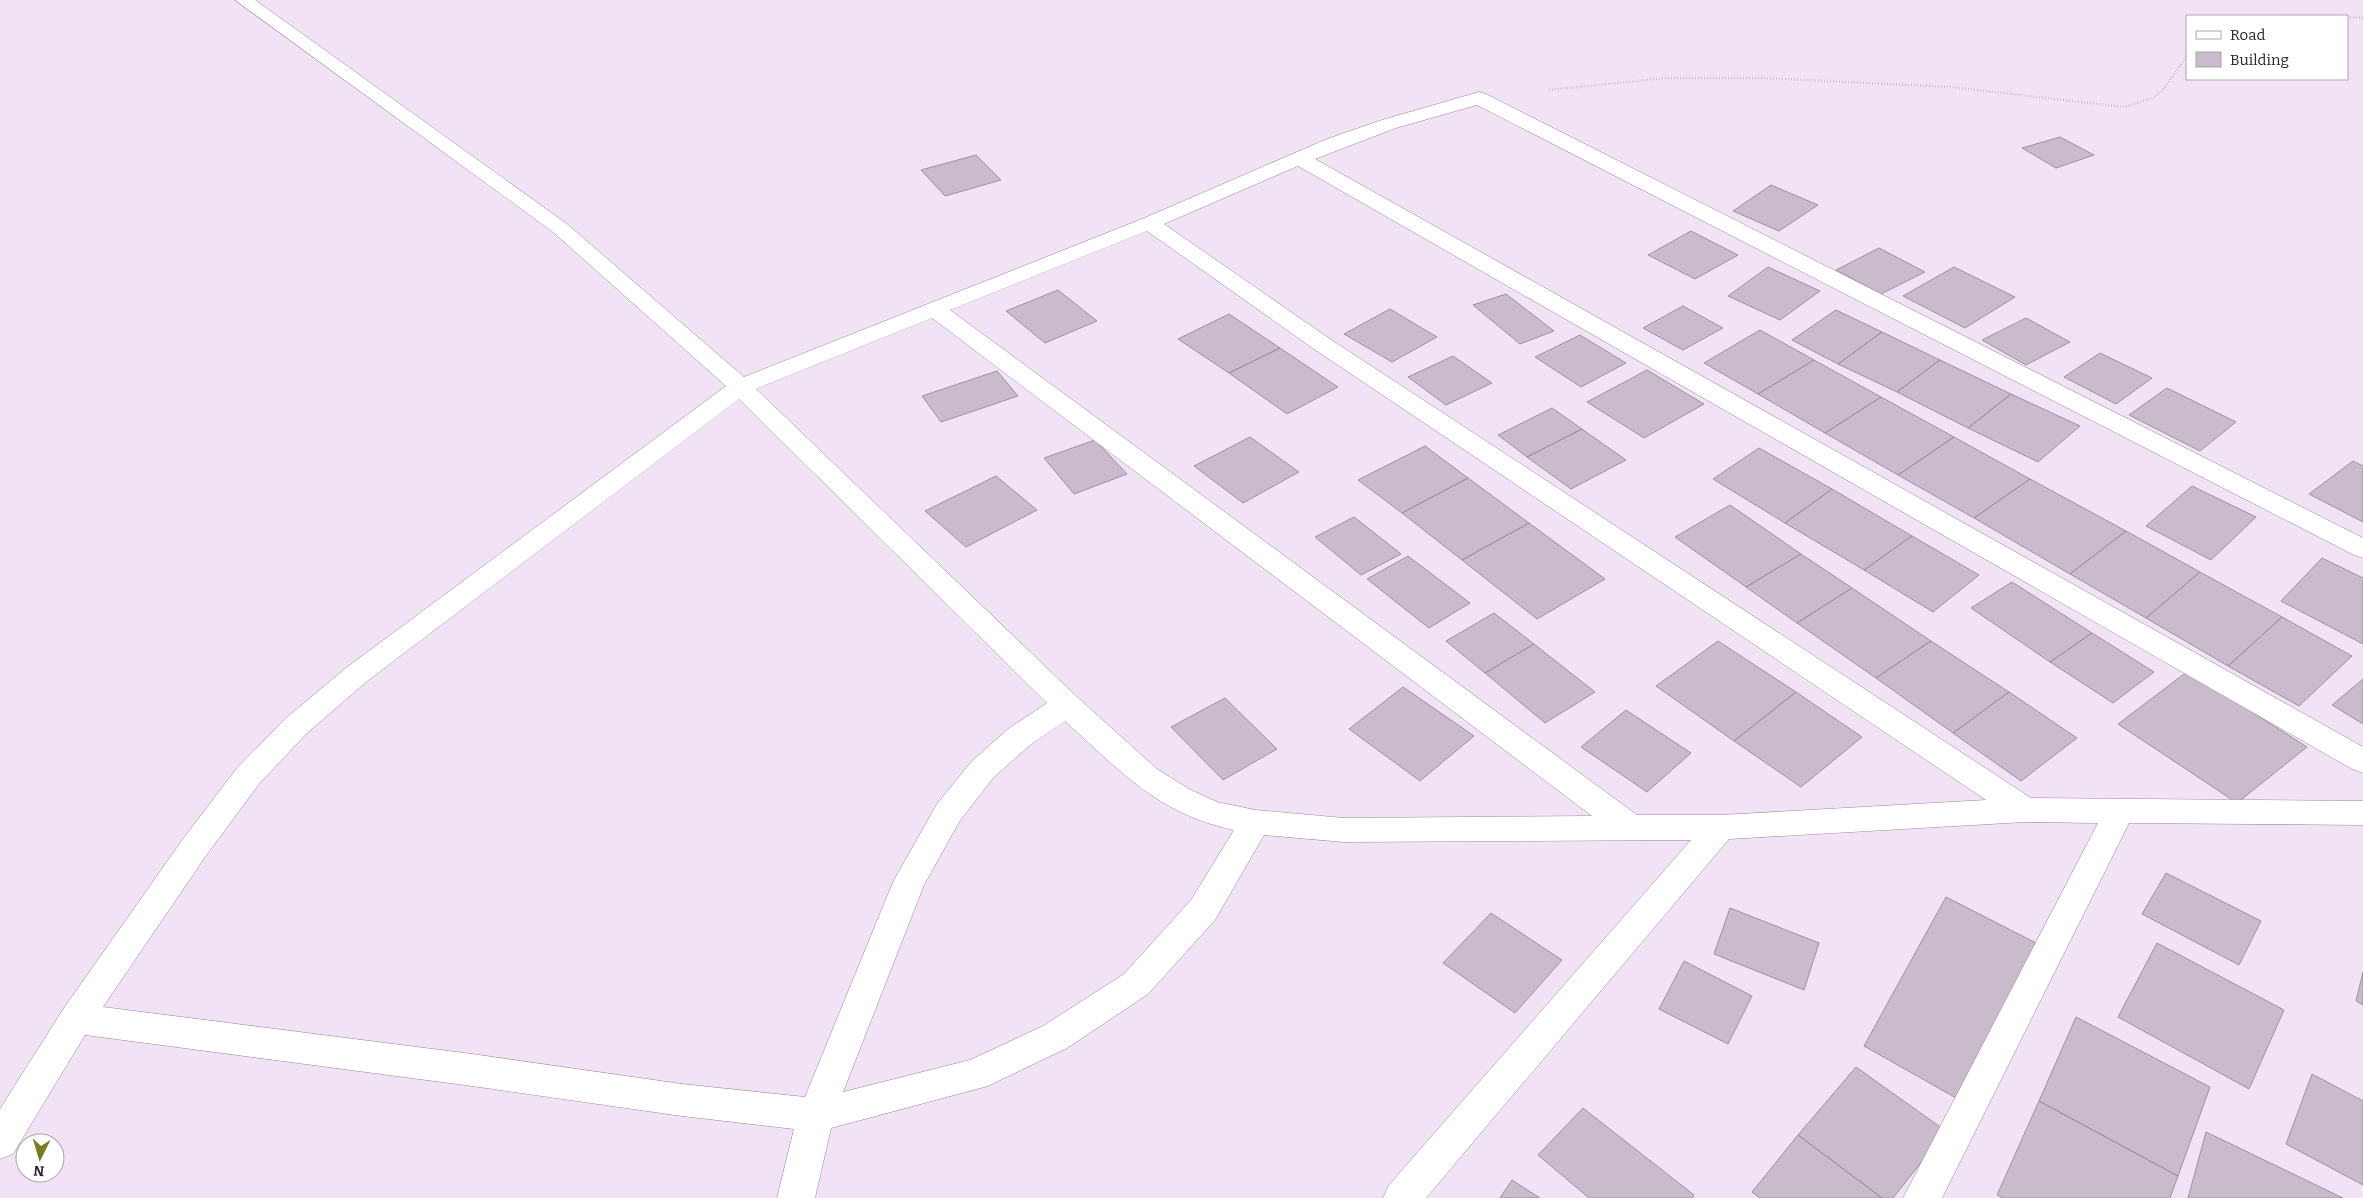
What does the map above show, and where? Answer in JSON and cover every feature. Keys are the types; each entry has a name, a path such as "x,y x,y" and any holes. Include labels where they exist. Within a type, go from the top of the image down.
{"street":[{"path":"244,0 560,228 713,360 1067,705 1146,777 1178,798 1212,813 1256,822 1344,830 1721,827 2025,810 2363,813"},
{"path":"0,1142 76,1019 194,848 248,776 296,726 356,676 739,387 1149,223 1334,143 1389,124 1479,98 2363,549"},
{"path":"1299,158 2363,761"},
{"path":"1149,223 1322,344 2025,810"},
{"path":"934,309 1631,828"},
{"path":"796,1198 816,1115 910,882 948,813 982,770 1019,737 1067,705"},
{"path":"1922,1198 2120,811"},
{"path":"76,1019 472,1070 682,1100 816,1115 975,1075 1055,1037 1136,984 1203,910 1256,822"},
{"path":"1402,1198 1721,827"}],"path":[{"path":"2348,17 2363,18"},
{"path":"1479,98 1624,81 1709,77 1942,87 2124,106 2153,98 2162,91 2186,57"}],"building":[{"path":"2060,137 2094,155 2056,168 2022,148"},
{"path":"976,155 1001,180 945,196 921,170"},
{"path":"1771,185 1818,205 1779,231 1733,211"},
{"path":"1691,231 1738,255 1695,279 1648,255"},
{"path":"1879,248 1925,272 1881,294 1836,270"},
{"path":"1768,267 1820,291 1780,320 1728,296"},
{"path":"1954,267 2015,297 1965,328 1903,296"},
{"path":"1058,290 1097,321 1045,343 1006,311"},
{"path":"1506,294 1554,331 1520,344 1473,305"},
{"path":"1683,306 1723,328 1683,350 1643,328"},
{"path":"1390,309 1437,337 1392,362 1344,334"},
{"path":"1836,310 1882,332 1838,364 1792,340"},
{"path":"1229,314 1280,348 1229,373 1178,339"},
{"path":"2026,318 2070,342 2026,365 1982,340"},
{"path":"1760,330 1814,360 1758,394 1704,363"},
{"path":"1882,332 1940,360 1897,392 1838,364"},
{"path":"1580,335 1626,363 1581,387 1535,357"},
{"path":"1280,348 1338,387 1287,414 1229,373"},
{"path":"2100,353 2152,378 2116,404 2064,377"},
{"path":"1453,356 1492,383 1446,405 1408,377"},
{"path":"1814,360 1881,397 1825,433 1758,394"},
{"path":"1940,360 2011,394 1968,428 1897,392"},
{"path":"1647,370 1704,404 1644,438 1587,402"},
{"path":"997,371 1018,396 941,422 922,396"},
{"path":"2167,388 2236,422 2200,451 2129,415"},
{"path":"2011,394 2080,426 2038,462 1968,428"},
{"path":"1881,397 1954,437 1898,475 1825,433"},
{"path":"1552,408 1582,429 1527,457 1498,435"},
{"path":"1582,429 1626,460 1571,489 1527,457"},
{"path":"1250,437 1299,472 1243,503 1194,466"},
{"path":"1954,437 2030,479 1974,518 1898,475"},
{"path":"1095,440 1127,474 1074,494 1044,458"},
{"path":"1425,446 1468,478 1402,513 1358,480"},
{"path":"1759,448 1832,489 1785,523 1713,479"},
{"path":"2353,461 2363,466 2363,522 2309,494"},
{"path":"996,476 1037,510 966,547 925,511"},
{"path":"1468,478 1529,523 1462,560 1402,513"},
{"path":"2030,479 2126,531 2070,574 1974,518"},
{"path":"2192,486 2256,517 2211,560 2146,526"},
{"path":"1832,489 1912,536 1864,570 1785,523"},
{"path":"1730,505 1801,554 1746,587 1675,537"},
{"path":"1354,517 1401,554 1361,575 1315,537"},
{"path":"1529,523 1605,579 1537,619 1462,560"},
{"path":"2126,531 2200,572 2146,618 2070,574"},
{"path":"1912,536 1979,575 1933,612 1864,570"},
{"path":"1801,554 1852,588 1797,623 1746,587"},
{"path":"1408,556 1470,603 1429,628 1367,579"},
{"path":"2322,558 2363,578 2363,644 2281,601"},
{"path":"2200,572 2282,617 2228,666 2146,618"},
{"path":"2012,582 2092,633 2050,662 1971,608"},
{"path":"1852,588 1931,641 1876,678 1797,623"},
{"path":"1494,613 1534,644 1485,673 1446,641"},
{"path":"2282,617 2352,656 2299,706 2228,666"},
{"path":"2092,633 2154,672 2113,703 2050,662"},
{"path":"1718,641 1796,692 1734,741 1656,686"},
{"path":"1931,641 2009,692 1953,733 1876,678"},
{"path":"1534,644 1595,692 1545,723 1485,673"},
{"path":"2188,671 2307,747 2237,803 2118,724"},
{"path":"2363,679 2363,724 2332,705"},
{"path":"1403,687 1474,736 1420,781 1349,729"},
{"path":"1796,692 1862,737 1801,787 1734,741"},
{"path":"2009,692 2077,738 2021,781 1953,733"},
{"path":"1225,698 1277,749 1223,780 1171,727"},
{"path":"1626,710 1691,753 1647,792 1581,747"},
{"path":"2166,873 2261,921 2239,965 2142,914"},
{"path":"1946,897 2042,946 1965,1103 1864,1046"},
{"path":"1730,908 1819,943 1804,990 1714,954"},
{"path":"1491,913 1562,960 1515,1013 1443,963"},
{"path":"2157,943 2284,1010 2249,1089 2118,1017"},
{"path":"1684,961 1752,996 1728,1044 1659,1009"},
{"path":"2363,972 2363,1005 2356,1001"},
{"path":"2076,1017 2210,1087 2178,1176 2039,1101"},
{"path":"1856,1067 1946,1131 1893,1198 1882,1198 1798,1135"},
{"path":"2312,1074 2363,1101 2363,1185 2286,1144"},
{"path":"2039,1101 2178,1176 2170,1198 2003,1198 1997,1195"},
{"path":"1583,1108 1694,1195 1692,1198 1589,1198 1538,1155"},
{"path":"2206,1132 2343,1198 2188,1198"},
{"path":"1798,1135 1882,1198 1760,1198 1752,1192"},
{"path":"1512,1180 1540,1198 1500,1198"}]}
